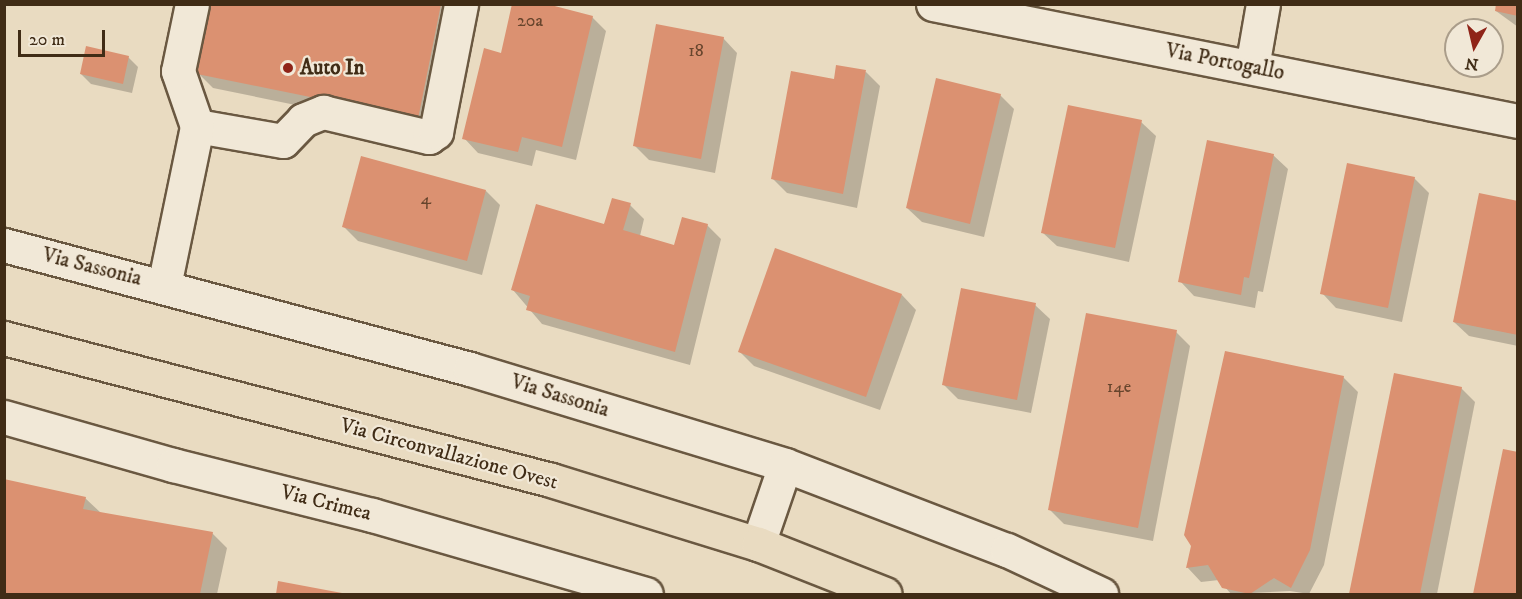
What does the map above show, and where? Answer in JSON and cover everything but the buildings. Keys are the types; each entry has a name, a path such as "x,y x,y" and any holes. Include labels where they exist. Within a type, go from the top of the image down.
{"main road":[{"name":"Via Circonvallazione Ovest","path":"4,338 551,480 758,544 885,594"}],"street":[{"path":"165,286 197,126 178,71 192,4"},
{"path":"197,126 283,141 303,120 323,112 429,137 436,132 461,4"},
{"name":"Via Portogallo","path":"933,4 1518,122"},
{"path":"1252,68 1263,4"},
{"name":"Via Sassonia","path":"4,245 470,369 785,465 1007,550 1101,594"},
{"name":"Via Crimea","path":"4,417 173,465 372,515 646,594"},
{"path":"758,544 785,465"}],"place":[{"name":"Auto In","path":"288,68"}]}
